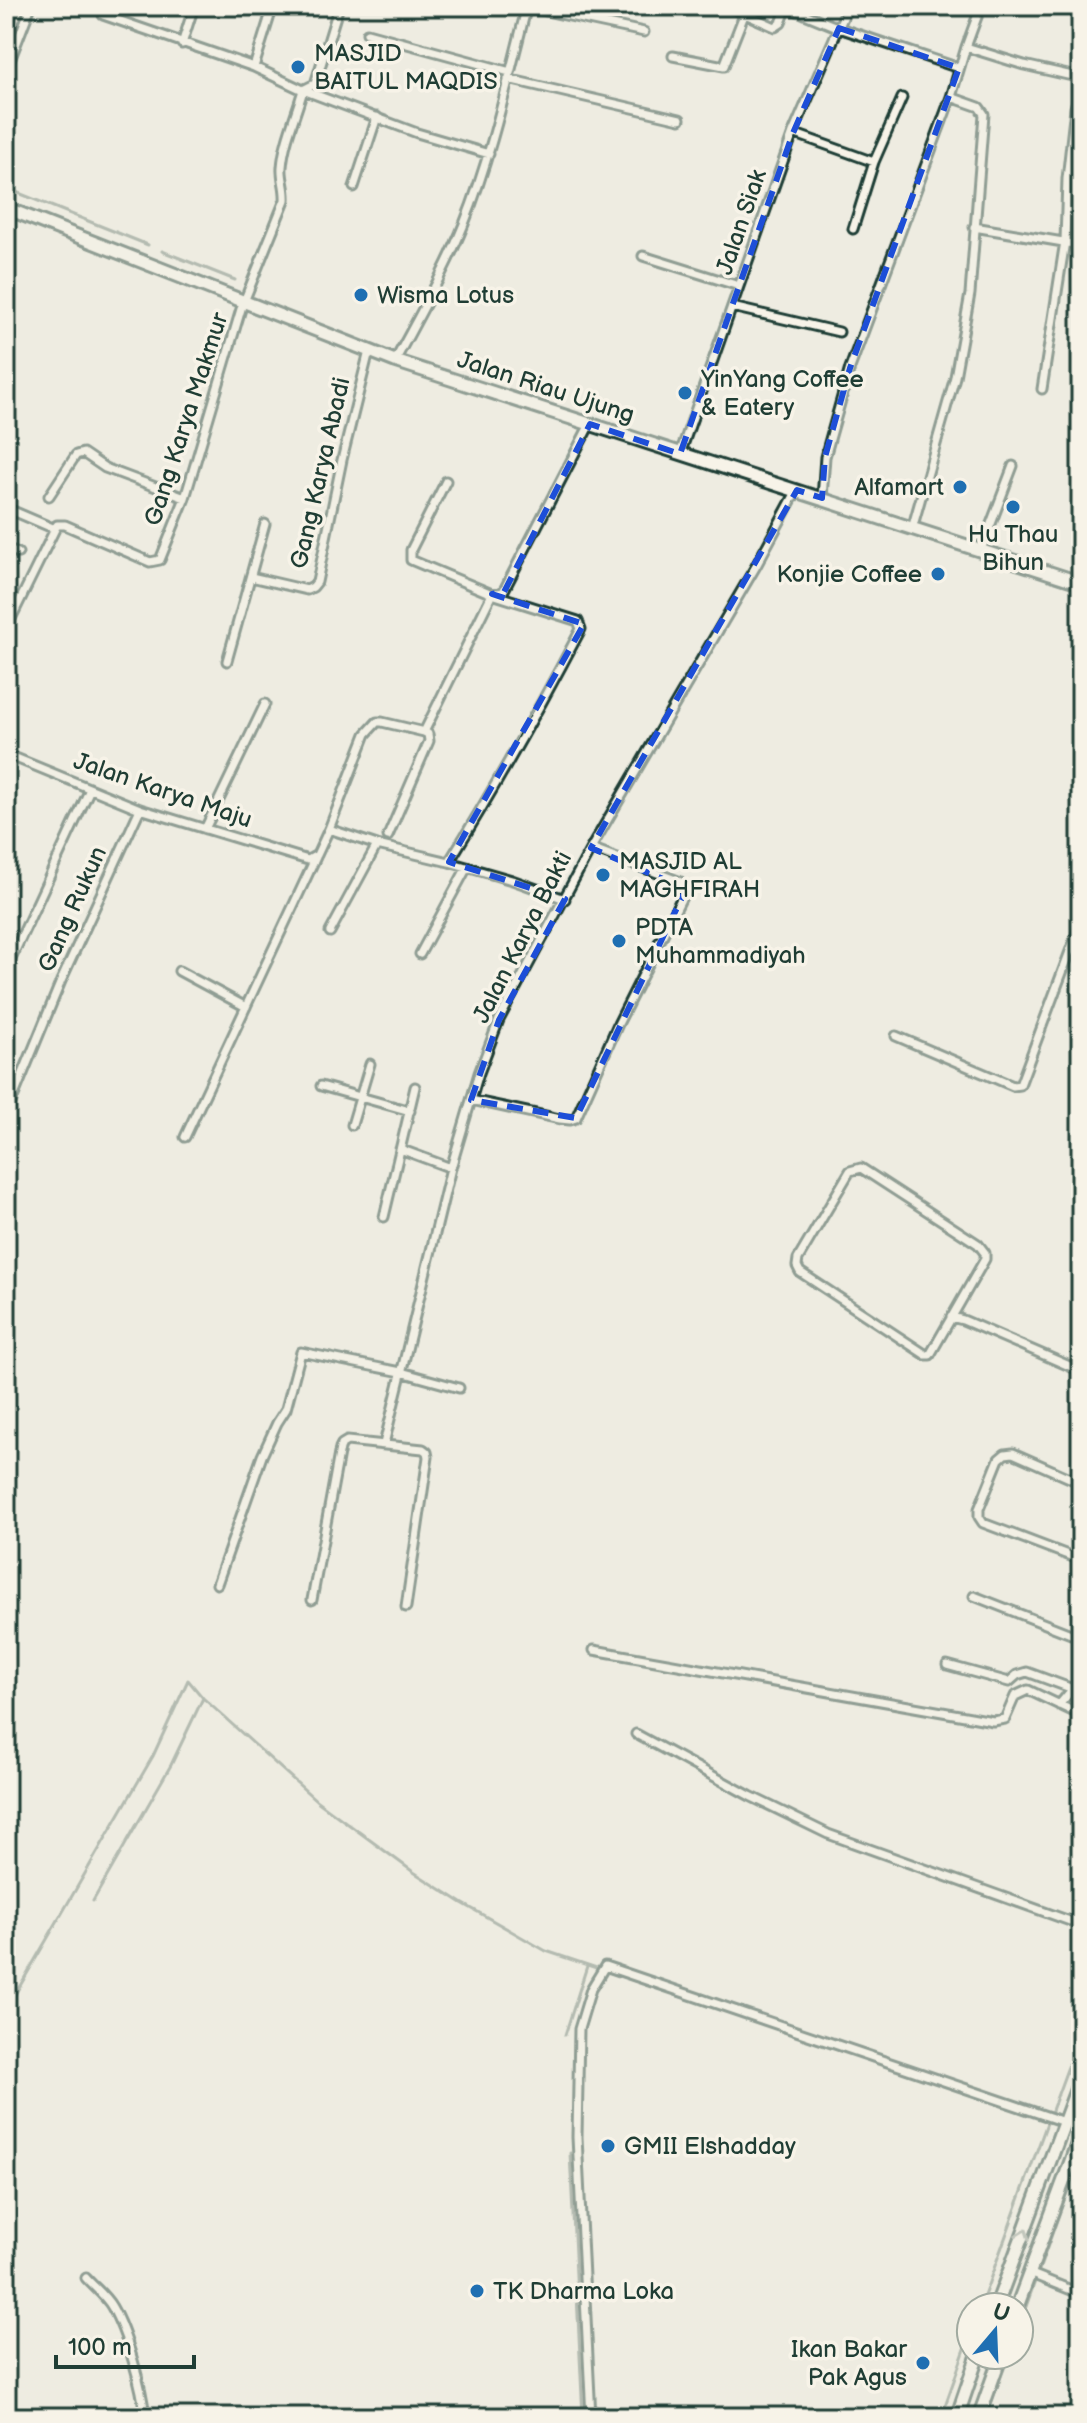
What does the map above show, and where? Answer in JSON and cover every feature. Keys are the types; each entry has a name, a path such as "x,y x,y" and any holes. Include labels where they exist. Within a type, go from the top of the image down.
{"main road":[{"name":"Jalan Riau Ujung","path":"6,208 395,361 1081,583"},
{"path":"1002,2291 1081,2077"},
{"path":"1025,2291 1081,2134"},
{"path":"957,2417 973,2371"},
{"path":"979,2417 995,2371"}],"street":[{"path":"6,71 31,6"},
{"path":"106,6 103,15 254,67 303,90 417,133 489,154"},
{"path":"182,44 194,6"},
{"path":"254,67 273,6"},
{"name":"Gang Karya Makmur","path":"55,529 57,525 65,525 150,562 160,560 185,498 244,302 285,200 282,174 284,155 303,90 315,84 339,6"},
{"path":"727,6 775,27 781,23 786,7 959,68"},
{"name":"Jalan Siak","path":"680,454 793,133 848,6"},
{"path":"822,498 825,457 850,368 951,97 981,6"},
{"path":"395,361 464,225 489,154 527,7 644,32"},
{"path":"673,56 724,66 744,15"},
{"path":"367,33 509,75 680,119"},
{"path":"966,47 1081,78"},
{"path":"1042,389 1065,241 1067,179 1075,108 1081,85"},
{"path":"911,529 955,377 970,294 984,114 979,107 951,97"},
{"path":"853,229 874,162 902,98"},
{"path":"354,187 377,117"},
{"path":"793,133 874,162"},
{"path":"974,227 1081,245"},
{"path":"643,256 739,286"},
{"path":"732,307 839,332"},
{"name":"Gang Karya Abadi","path":"251,577 307,590 317,582 342,460 369,351"},
{"path":"492,594 506,589 590,424"},
{"path":"49,496 76,455 83,453 105,468 185,498"},
{"path":"981,550 1013,466"},
{"path":"446,481 411,550 411,560 492,594 578,621 581,629 502,777 449,862"},
{"name":"Jalan Karya Bakti","path":"384,1444 451,1168 499,1020 591,848 797,490"},
{"path":"6,508 55,529 6,629"},
{"path":"227,661 265,524"},
{"path":"6,548 18,553"},
{"path":"388,836 429,741 426,733 492,594"},
{"path":"205,829 265,704"},
{"path":"185,1137 329,829 370,728 382,722 426,733"},
{"name":"Jalan Karya Maju","path":"6,754 140,809 308,860 317,855"},
{"path":"6,970 90,789"},
{"name":"Gang Rukun","path":"6,1115 49,1009 140,809"},
{"path":"329,829 377,845 467,867 565,899"},
{"path":"330,932 377,845"},
{"path":"471,1100 560,1119 576,1118 618,1024 686,889 681,882 591,848"},
{"path":"420,954 467,867"},
{"path":"896,1036 1013,1086 1020,1085 1077,944 1081,922"},
{"path":"179,971 246,1007"},
{"path":"352,1125 370,1064"},
{"path":"321,1086 410,1111"},
{"path":"384,1217 415,1087"},
{"path":"400,1149 451,1168"},
{"path":"861,1168 982,1248 985,1259 951,1317 934,1351 926,1355 800,1272 798,1259 850,1171 861,1168"},
{"path":"951,1317 1081,1371"},
{"path":"217,1584 262,1456 286,1409 300,1353 401,1372 459,1388"},
{"path":"312,1600 340,1448 347,1441 423,1449 427,1452 406,1607"},
{"path":"1081,1483 1013,1453 1005,1454 999,1459 979,1509 983,1523 1081,1560"},
{"path":"974,1596 1081,1638"},
{"path":"594,1650 993,1721 1005,1719 1015,1696 1028,1690 1081,1715"},
{"path":"947,1665 1009,1682 1027,1672 1073,1689"},
{"path":"1059,1705 1081,1679"},
{"path":"636,1734 828,1834 1081,1925"},
{"path":"591,2417 577,2137 579,2029 591,1989 605,1966 1064,2122"},
{"path":"1033,2275 1081,2294"},
{"path":"86,2278 111,2304 119,2321 143,2394 145,2417"}],"highlighted area":[{"path":"839,28 959,68 850,368 825,457 822,498 797,490 591,848 686,889 576,1118 471,1100 499,1020 565,899 449,862 584,624 492,594 504,592 590,424 680,454 793,133"}],"waterway":[{"path":"6,188 148,245"},
{"path":"162,251 235,280"},
{"path":"6,2010 153,1756 188,1680 203,1698 317,1801 412,1871 546,1951 1048,2120"},
{"path":"93,1901 171,1765 203,1698"},
{"path":"565,2035 587,1966"},
{"path":"1051,2113 1081,2031"},
{"path":"986,2291 1048,2120"},
{"path":"570,2153 583,2417"},
{"path":"1032,2291 1081,2153"},
{"path":"941,2417 957,2371"},
{"path":"986,2417 1003,2371"}],"place":[{"name":"MASJID BAITUL MAQDIS","path":"298,67"},
{"name":"Wisma Lotus","path":"361,295"},
{"name":"YinYang Coffee & Eatery","path":"685,393"},
{"name":"Alfamart","path":"960,487"},
{"name":"Hu Thau Bihun","path":"1013,507"},
{"name":"Konjie Coffee","path":"938,574"},
{"name":"MASJID AL MAGHFIRAH","path":"603,875"},
{"name":"PDTA Muhammadiyah","path":"619,941"},
{"name":"GMII Elshadday","path":"608,2146"},
{"name":"TK Dharma Loka","path":"477,2291"},
{"name":"Ikan Bakar Pak Agus","path":"923,2363"}]}
